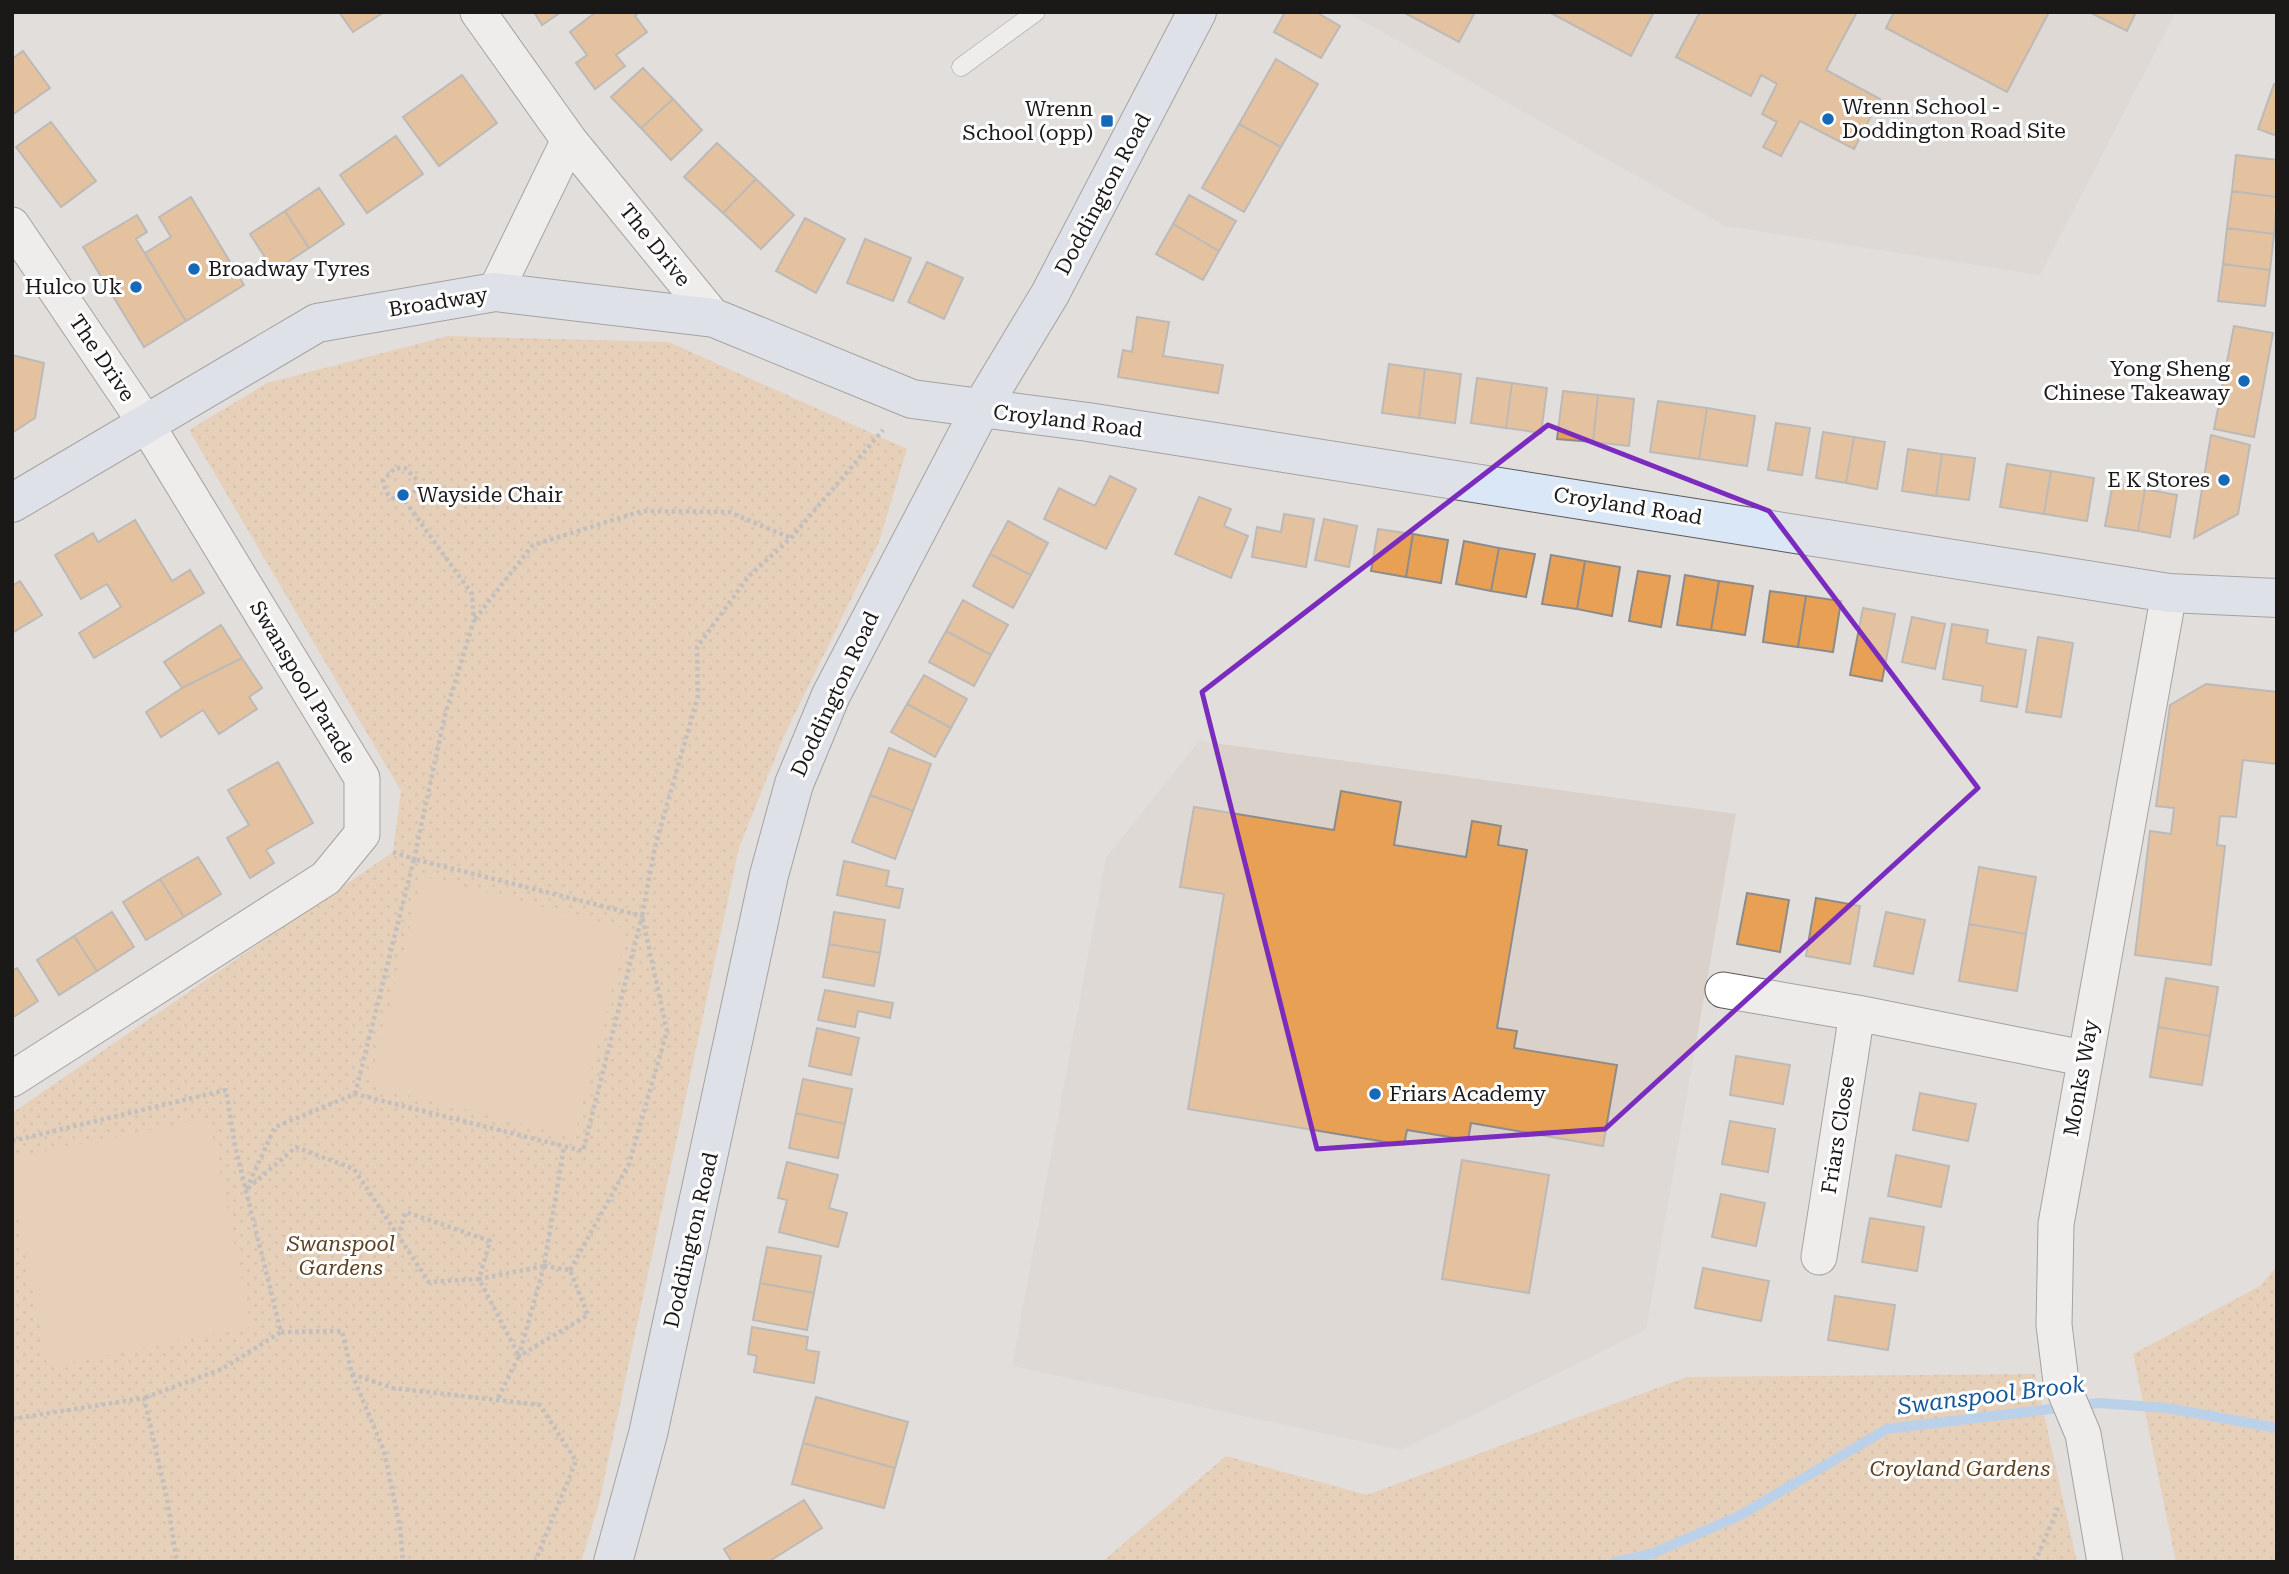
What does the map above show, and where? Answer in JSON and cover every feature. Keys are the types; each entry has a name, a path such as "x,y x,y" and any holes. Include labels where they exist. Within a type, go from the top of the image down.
{"main road":[{"name":"Doddington Road","path":"613,1562 648,1434 769,875 794,784 831,695 980,410 1046,302 1198,12"},
{"name":"Broadway","path":"12,503 145,422 317,323 495,292 714,318 912,399 980,410"},
{"name":"Croyland Road","path":"980,410 1129,428 2169,593 2277,598"}],"street":[{"name":"The Drive","path":"478,12 569,140 714,318"},
{"path":"495,292 569,140"},
{"name":"The Drive","path":"12,225 145,422"},
{"name":"Swanspool Parade","path":"145,422 362,778 362,834"},
{"name":"Monks Way","path":"2105,1562 2083,1434 2061,1382 2054,1325 2056,1224 2083,1058 2169,593"},
{"path":"12,1079 326,878 362,834"},
{"path":"1723,990 1857,1013 2083,1058"},
{"name":"Friars Close","path":"1819,1257 1857,1013"}],"lane":[{"path":"961,67 1036,12"}],"path":[{"path":"246,1190 275,1127 355,1094 583,1152 642,916 655,847 698,696 697,647 749,576 791,538 883,429 894,434 912,399"},
{"path":"405,501 415,491 416,480 405,468 396,468 383,481 385,492 393,500 405,501 472,594 474,620"},
{"path":"355,1094 414,859 445,715 474,620 533,545 642,511 729,512 791,538"},
{"path":"362,834 393,852 414,859 642,916"},
{"path":"570,1270 629,1164 667,1031 642,916"},
{"path":"12,1141 226,1090 246,1190 281,1332"},
{"path":"246,1190 296,1147 354,1169 429,1282 479,1279 544,1266 570,1270"},
{"path":"497,1400 519,1356 544,1266 564,1147"},
{"path":"398,1238 406,1212 490,1241 479,1279 519,1356"},
{"path":"519,1356 588,1315 570,1270"},
{"path":"12,1419 144,1398 222,1368 281,1332 342,1331 352,1374 384,1451 400,1527 403,1562"},
{"path":"352,1374 393,1388 540,1405 576,1461 535,1562"},
{"path":"144,1398 167,1499 177,1562"},
{"path":"2035,1562 2056,1509 2063,1507"}],"highlighted area":[{"path":"1548,425 1769,511 1978,788 1605,1129 1317,1149 1202,692"}],"shaded area":[{"name":"Wrenn School - Doddington Road Site","path":"1347,12 2176,12 2040,275 1725,226"},
{"name":"Friars Academy","path":"1199,741 1736,814 1646,1330 1401,1450 1012,1366 1106,858"}],"green space":[{"name":"Swanspool Gardens","path":"448,336 669,342 907,449 879,542 784,736 739,848 599,1503 581,1562 12,1562 12,1113 393,852 401,791 189,430 267,383"},
{"path":"423,876 627,929 574,1137 369,1085"},
{"path":"209,1118 251,1327 48,1367 12,1188 12,1158"},
{"path":"2277,1266 2277,1562 2176,1562 2133,1354 2260,1286"},
{"name":"Croyland Gardens","path":"2035,1374 2077,1562 1102,1562 1226,1456 1367,1495 1687,1377"}],"building":[{"path":"339,12 384,12 353,32"},
{"path":"534,12 561,12 542,25"},
{"path":"596,12 639,12 635,16 647,32 616,55 625,66 595,89 576,63 587,55 570,32"},
{"path":"1285,12 1316,12 1340,26 1321,58 1274,32"},
{"path":"1403,12 1475,12 1459,42"},
{"path":"1549,12 1654,12 1631,56"},
{"path":"1700,12 1857,12 1826,70 1880,99 1854,149 1800,121 1781,156 1763,147 1777,122 1762,114 1777,84 1761,75 1751,96 1676,57"},
{"path":"1894,12 2049,12 2007,92 1886,28"},
{"path":"2089,12 2136,12 2127,31"},
{"path":"23,51 50,88 12,115 12,59"},
{"path":"1276,59 1318,84 1281,147 1239,124"},
{"path":"643,68 673,99 641,128 611,97"},
{"path":"462,75 497,123 439,166 403,117"},
{"path":"2274,84 2277,85 2277,136 2258,129"},
{"path":"673,99 702,130 671,160 641,128"},
{"path":"51,122 96,181 61,207 16,147"},
{"path":"1239,124 1281,147 1244,212 1202,188"},
{"path":"396,136 423,174 367,213 340,175"},
{"path":"717,143 756,179 723,213 684,177"},
{"path":"2236,155 2277,160 2277,197 2232,191"},
{"path":"756,179 794,215 761,249 723,213"},
{"path":"319,188 344,224 309,248 285,211"},
{"path":"2232,191 2277,197 2274,234 2227,228"},
{"path":"1189,195 1236,221 1219,251 1173,224"},
{"name":"Broadway Tyres","path":"191,197 244,285 186,321 145,253 171,237 159,217"},
{"path":"285,211 309,248 274,271 250,234"},
{"name":"Hulco Uk","path":"137,215 147,232 136,239 186,321 144,347 83,247"},
{"path":"805,218 845,239 816,293 776,271"},
{"path":"1173,224 1219,251 1203,280 1156,254"},
{"path":"2227,228 2274,234 2270,270 2223,264"},
{"path":"865,239 911,258 893,301 847,283"},
{"path":"927,262 963,278 944,319 908,302"},
{"path":"2223,264 2270,270 2265,306 2218,301"},
{"path":"1137,317 1169,322 1163,356 1223,365 1218,393 1118,377 1123,350 1132,352"},
{"name":"Yong Sheng Chinese Takeaway","path":"2234,326 2273,333 2254,437 2214,429"},
{"path":"12,355 44,363 35,418 12,433"},
{"path":"1389,364 1425,369 1419,418 1382,413"},
{"path":"1425,369 1461,374 1455,423 1419,418"},
{"path":"1477,378 1512,383 1506,428 1471,423"},
{"path":"1512,383 1547,388 1541,433 1506,428"},
{"path":"1563,391 1598,395 1593,442 1557,439"},
{"path":"1598,395 1634,399 1629,446 1593,442"},
{"path":"1658,401 1707,408 1699,459 1650,452"},
{"path":"1707,408 1755,416 1747,466 1699,459"},
{"path":"1776,423 1810,428 1802,475 1768,470"},
{"path":"1823,432 1854,437 1846,483 1816,478"},
{"name":"E K Stores","path":"2211,435 2250,445 2238,514 2194,538"},
{"path":"1854,437 1885,442 1877,489 1846,483"},
{"path":"1908,449 1942,454 1936,496 1902,491"},
{"path":"1942,454 1975,458 1969,500 1936,496"},
{"path":"2007,464 2051,471 2044,514 2000,507"},
{"path":"2051,471 2094,478 2087,521 2044,514"},
{"path":"1110,476 1136,489 1106,549 1044,519 1059,488 1095,506"},
{"path":"2113,483 2145,489 2138,531 2105,526"},
{"path":"2145,489 2177,495 2170,537 2138,531"},
{"path":"1199,497 1231,509 1224,526 1248,536 1231,578 1175,554"},
{"path":"1284,514 1314,519 1306,567 1252,557 1257,527 1281,532"},
{"path":"1324,519 1357,526 1349,567 1315,560"},
{"path":"135,520 172,581 190,570 204,593 94,658 79,633 121,607 107,584 81,599 55,555 93,533 98,542"},
{"path":"1008,521 1048,543 1031,575 990,554"},
{"path":"1378,529 1413,534 1406,577 1371,571"},
{"path":"1413,534 1448,540 1441,583 1406,577"},
{"path":"1464,541 1499,548 1491,591 1456,584"},
{"path":"1499,548 1535,554 1526,597 1491,591"},
{"path":"990,554 1031,575 1013,608 973,586"},
{"path":"1551,555 1585,561 1577,609 1542,604"},
{"path":"1585,561 1620,567 1612,616 1577,609"},
{"path":"1638,571 1670,576 1661,627 1629,621"},
{"path":"1685,575 1719,581 1711,630 1677,625"},
{"path":"20,581 42,615 12,633 12,586"},
{"path":"1719,581 1753,586 1745,635 1711,630"},
{"path":"1770,591 1806,596 1798,647 1763,642"},
{"path":"1806,596 1841,601 1833,652 1798,647"},
{"path":"963,600 1008,625 991,655 946,631"},
{"path":"1863,608 1895,614 1882,681 1850,675"},
{"path":"1912,617 1945,624 1935,669 1902,662"},
{"path":"1952,624 1988,630 1986,643 2026,650 2017,707 1981,701 1983,686 1943,679"},
{"path":"221,625 242,658 182,688 164,662"},
{"path":"946,631 991,655 974,686 929,662"},
{"path":"2038,637 2073,643 2061,717 2026,712"},
{"path":"242,658 262,688 249,697 257,709 219,734 203,710 161,737 146,712 182,688"},
{"path":"924,675 967,699 951,728 907,704"},
{"path":"2206,684 2277,692 2277,764 2243,760 2236,817 2220,816 2217,845 2225,846 2211,965 2135,955 2150,831 2171,834 2174,808 2156,806 2170,705"},
{"path":"907,704 951,728 935,757 891,732"},
{"path":"889,748 931,764 913,811 870,795"},
{"path":"278,762 313,823 266,850 274,863 250,878 227,838 249,825 228,790"},
{"path":"1341,791 1401,802 1394,845 1466,857 1472,821 1501,826 1498,845 1527,850 1497,1028 1517,1031 1514,1048 1617,1065 1603,1146 1471,1123 1468,1140 1407,1130 1404,1145 1188,1109 1224,894 1180,887 1194,807 1334,830"},
{"path":"870,795 913,811 895,859 852,842"},
{"path":"198,857 221,894 184,917 160,879"},
{"path":"844,861 889,871 886,886 903,889 899,908 837,895"},
{"path":"1979,867 2036,877 2026,934 1969,924"},
{"path":"160,879 184,917 146,940 123,902"},
{"path":"1747,893 1789,900 1780,952 1737,944"},
{"path":"1816,898 1860,906 1850,964 1806,956"},
{"path":"112,912 134,947 97,971 74,936"},
{"path":"834,912 885,920 880,953 829,944"},
{"path":"1886,912 1925,920 1913,974 1874,966"},
{"path":"1969,924 2026,934 2017,991 1959,981"},
{"path":"74,936 97,971 59,995 37,960"},
{"path":"829,944 880,953 874,986 823,977"},
{"path":"17,968 38,1001 12,1018 12,971"},
{"path":"2166,978 2218,987 2210,1036 2158,1027"},
{"path":"825,990 893,1003 890,1018 858,1011 855,1027 818,1020"},
{"path":"2158,1027 2210,1036 2202,1085 2150,1077"},
{"path":"817,1028 859,1038 851,1075 809,1066"},
{"path":"1736,1056 1790,1065 1783,1104 1730,1095"},
{"path":"803,1079 852,1089 845,1124 796,1113"},
{"path":"1920,1093 1976,1104 1968,1141 1913,1130"},
{"path":"796,1113 845,1124 838,1158 789,1148"},
{"path":"1730,1121 1775,1129 1768,1172 1722,1164"},
{"path":"1896,1155 1949,1166 1941,1207 1888,1196"},
{"path":"1462,1160 1549,1175 1529,1293 1442,1279"},
{"path":"787,1162 838,1175 829,1208 847,1213 838,1247 779,1232 787,1200 778,1198"},
{"path":"1721,1194 1765,1203 1756,1246 1712,1237"},
{"path":"1870,1218 1924,1227 1917,1271 1862,1262"},
{"path":"767,1247 821,1256 814,1293 760,1283"},
{"path":"1703,1268 1769,1281 1761,1321 1695,1308"},
{"path":"760,1283 814,1293 807,1330 753,1320"},
{"path":"1835,1296 1895,1305 1888,1350 1828,1340"},
{"path":"752,1327 808,1337 806,1350 819,1352 814,1383 754,1372 757,1356 748,1354"},
{"path":"816,1397 908,1422 895,1468 803,1443"},
{"path":"803,1443 895,1468 884,1508 792,1484"},
{"path":"804,1500 822,1528 768,1562 732,1562 724,1549"}],"waterway":[{"name":"Swanspool Brook","path":"1615,1562 1651,1554 1739,1516 1887,1429 2099,1403 2167,1408 2277,1428"}],"place":[{"name":"Wrenn School - Doddington Road Site","path":"1828,119"},
{"name":"Wrenn School (opp)","path":"1107,121"},
{"name":"Broadway Tyres","path":"194,269"},
{"name":"Hulco Uk","path":"136,287"},
{"name":"Yong Sheng Chinese Takeaway","path":"2244,381"},
{"name":"E K Stores","path":"2224,480"},
{"name":"Wayside Chair","path":"403,495"},
{"name":"Friars Academy","path":"1375,1094"}]}
